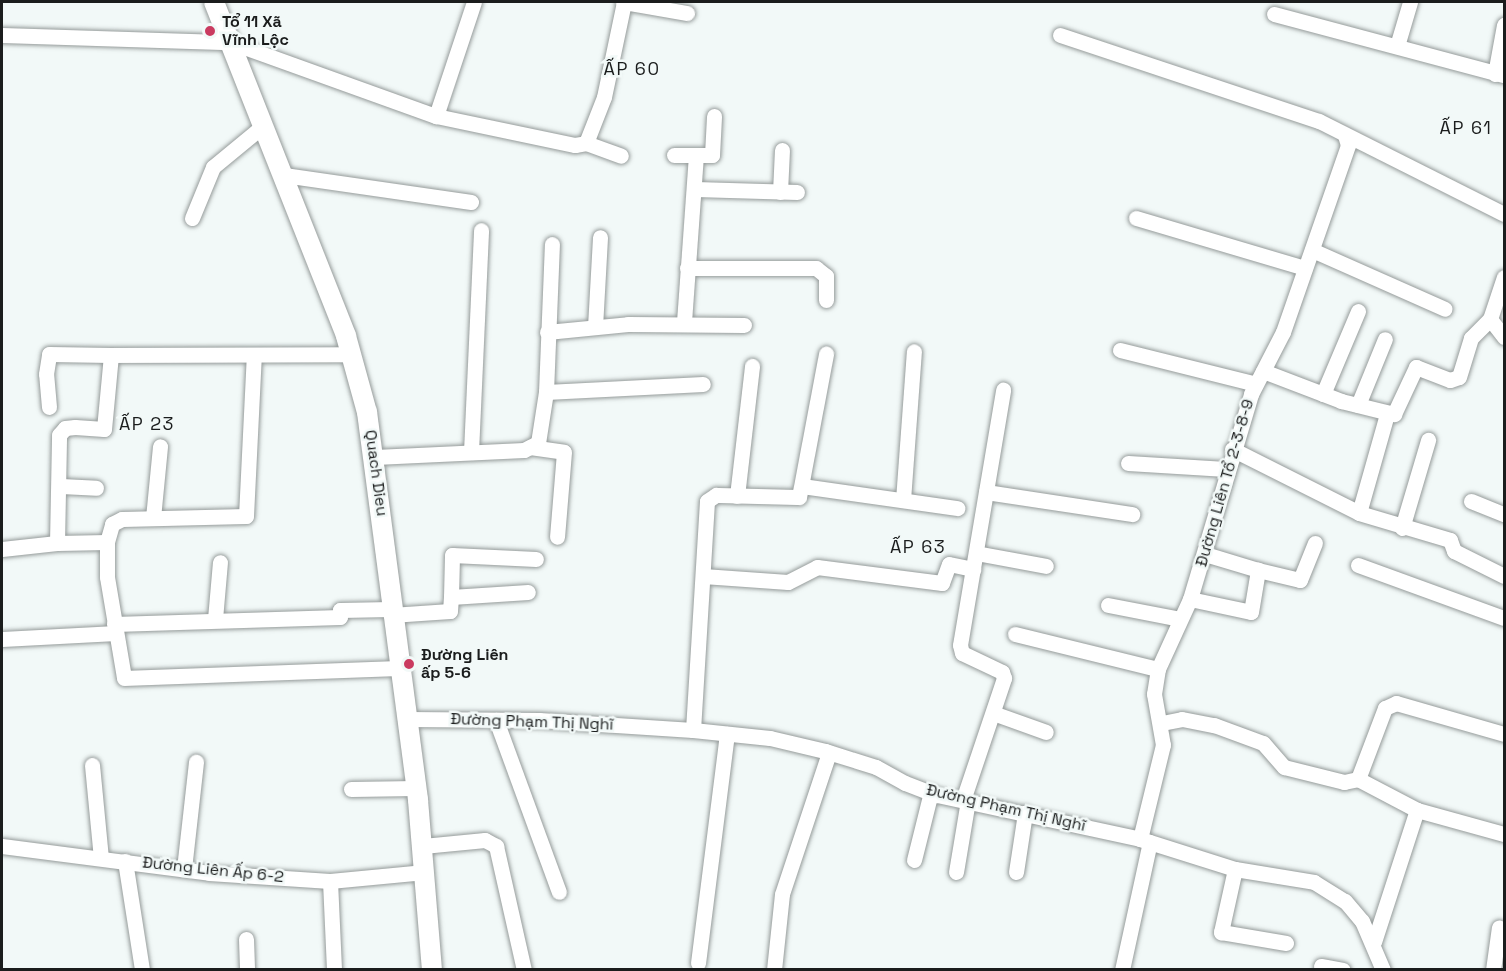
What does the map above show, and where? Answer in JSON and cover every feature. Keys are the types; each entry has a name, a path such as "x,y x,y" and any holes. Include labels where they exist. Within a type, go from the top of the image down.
{"main road":[{"name":"Quach Dieu","path":"214,2 284,175 351,354 375,457 391,612 423,846 432,969"}],"street":[{"path":"436,116 474,2"},
{"path":"586,143 604,97 623,2 687,13"},
{"path":"1397,46 1410,2"},
{"path":"1274,14 1500,75 1504,25"},
{"path":"1060,35 1319,121 1504,214"},
{"path":"2,36 230,42 436,116 575,145 586,143 621,156"},
{"path":"674,155 696,156 713,153 714,116"},
{"path":"192,218 213,166 264,125"},
{"name":"Đường Liên Tổ 2-3-8-9","path":"1122,969 1162,753 1162,723 1154,694 1158,669 1190,599 1205,554 1232,449 1259,378 1283,332 1348,145 1345,135"},
{"path":"780,192 782,150"},
{"path":"684,322 696,156"},
{"path":"284,175 471,202"},
{"path":"695,189 797,192"},
{"path":"1136,218 1305,268"},
{"path":"471,452 481,230"},
{"path":"595,327 600,237"},
{"path":"530,447 538,443 541,434 546,392 552,244"},
{"path":"1312,250 1445,309"},
{"path":"687,268 816,268 826,276 826,300"},
{"path":"1120,350 1259,378 1323,394 1387,414 1396,413 1416,367 1453,381 1459,377 1473,335 1490,319 1504,277"},
{"path":"1323,394 1358,311"},
{"path":"1490,319 1504,337"},
{"path":"547,332 684,322 744,325"},
{"path":"1358,405 1385,339"},
{"path":"903,500 914,351"},
{"path":"49,407 46,374 50,353 351,354"},
{"path":"693,730 707,501 716,495 797,499 802,486 826,354"},
{"path":"57,543 61,486 59,435 65,428 104,429 111,355"},
{"path":"254,355 249,513 235,519 153,518 114,522 109,529 107,577 124,678 398,668"},
{"path":"737,496 752,366"},
{"path":"546,392 703,384"},
{"path":"956,872 965,800 1004,678 1002,672 970,658 960,645 1002,390"},
{"path":"1359,513 1387,414"},
{"path":"1402,528 1428,440"},
{"path":"153,518 160,446"},
{"path":"375,457 530,447 564,452 557,537"},
{"path":"1232,449 1359,513 1402,528 1447,538 1454,551 1504,576"},
{"path":"1128,463 1226,468"},
{"path":"61,486 96,488"},
{"path":"802,486 957,508"},
{"path":"986,492 1132,514"},
{"path":"1471,501 1504,513"},
{"path":"2,549 57,543 107,542"},
{"path":"1205,554 1300,580 1315,543"},
{"path":"976,553 1046,566"},
{"path":"2,639 215,619 340,617 340,610 450,611 452,555 536,559"},
{"path":"215,619 220,562"},
{"path":"703,576 788,582 817,567 942,583 949,564 973,569"},
{"path":"1358,565 1504,618"},
{"path":"1190,599 1251,612 1258,570"},
{"path":"451,597 528,592"},
{"path":"1108,605 1180,619"},
{"path":"1015,633 1158,669"},
{"path":"1358,779 1385,708 1392,703 1504,734"},
{"path":"993,713 1046,732"},
{"name":"Đường Phạm Thị Nghĩ","path":"405,719 496,720 693,730 770,738 830,753 876,767 932,792 1145,840 1235,868 1291,876 1329,889 1346,901 1374,942 1383,969"},
{"path":"1162,723 1182,719 1214,725 1263,743 1284,767 1344,782 1358,779 1417,810 1504,834"},
{"path":"496,720 559,892"},
{"path":"698,963 727,734"},
{"path":"774,969 782,894 830,753"},
{"path":"184,869 196,762"},
{"path":"92,765 101,858"},
{"path":"351,789 416,788"},
{"path":"914,860 932,792"},
{"path":"1374,942 1417,810"},
{"path":"1016,872 1025,813"},
{"path":"423,846 485,840 494,844 501,858 524,969"},
{"name":"Đường Liên Ấp 6-2","path":"2,846 184,869 330,881 425,872"},
{"path":"125,861 142,969"},
{"path":"1235,868 1221,932 1286,944"},
{"path":"330,881 334,969"},
{"path":"1493,969 1499,927"},
{"path":"246,939 247,969"},
{"path":"1321,966 1343,969"}],"place":[{"name":"Tổ 11 Xã Vĩnh Lộc","path":"210,31"},
{"name":"Đường Liên ấp 5-6","path":"409,664"}],"district":[{"name":"ẤP 60","path":"632,69"},
{"name":"ẤP 61","path":"1466,128"},
{"name":"ẤP 23","path":"147,424"},
{"name":"ẤP 63","path":"918,547"}]}
